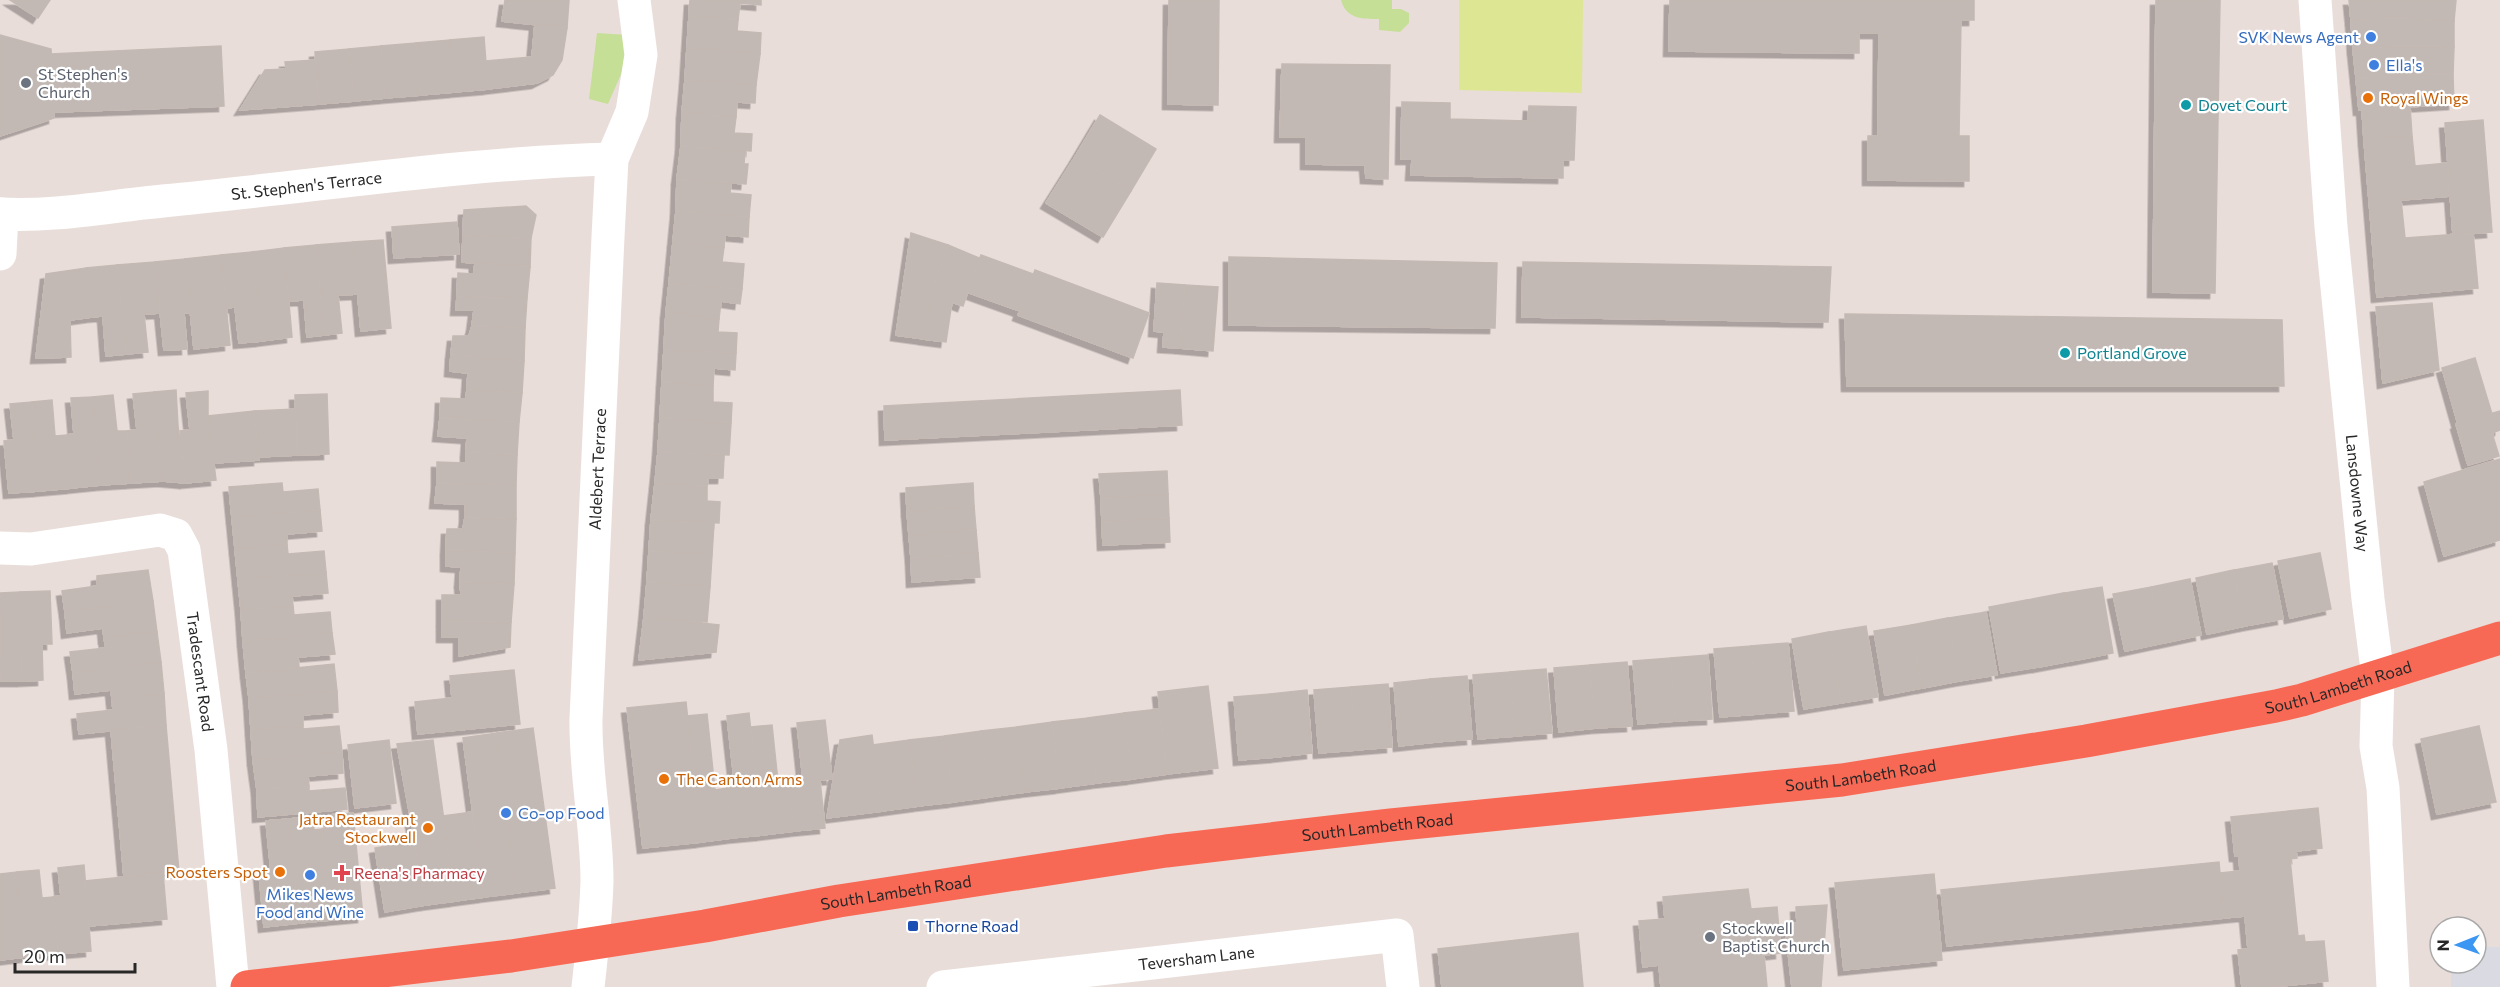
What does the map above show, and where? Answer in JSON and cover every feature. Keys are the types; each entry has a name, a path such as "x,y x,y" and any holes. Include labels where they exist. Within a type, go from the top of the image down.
{"highway":[{"name":"South Lambeth Road","path":"247,987 481,961 705,926 839,901 1166,851 1391,825 1842,780 2086,741 2276,706 2378,677 2500,638"}],"street":[{"name":"Aldebert Terrace","path":"593,944 597,881 586,752 586,719 612,159 632,112 641,55 634,0"},
{"name":"Lansdowne Way","path":"2315,0 2331,227 2368,599 2378,677 2376,746 2383,788 2393,987"},
{"name":"St. Stephen's Terrace","path":"1,214 60,214 123,205 282,190 429,170 612,159"},
{"path":"0,254 1,214"},
{"name":"Tradescant Road","path":"0,548 31,549 160,530 176,535 184,550 211,750 233,987"},
{"name":"Teversham Lane","path":"943,987 1397,935 1403,987"},
{"path":"588,987 593,944"}],"shaded area":[{"path":"2488,947 2500,947 2500,987 2451,987 2451,975 2488,975"}],"green space":[{"path":"1341,0 1392,0 1392,9 1401,9 1409,13 1409,23 1400,32 1379,30 1379,19 1356,17 1347,11"},
{"path":"1459,0 1583,0 1582,93 1459,90"},
{"path":"597,33 628,35 622,72 608,104 589,99"}],"building":[{"path":"10,0 50,0 38,18"},
{"path":"505,0 569,0 567,28 502,21"},
{"path":"690,0 761,0 761,5 740,3 738,20 689,16"},
{"path":"1169,0 1219,0 1218,105 1168,104"},
{"path":"1670,0 1974,0 1974,20 1961,20 1959,136 1969,136 1969,181 1868,180 1868,136 1878,136 1879,33 1859,33 1859,53 1669,51"},
{"name":"Dovet Court","path":"2156,0 2220,0 2215,293 2153,292"},
{"path":"2349,0 2456,0 2454,21 2400,18 2351,20"},
{"path":"689,16 738,20 737,31 761,33 760,54 687,48"},
{"path":"2400,18 2454,21 2454,47 2353,49 2351,20"},
{"path":"535,24 567,28 562,60 553,75 537,83 488,89 486,61 532,57"},
{"name":"St Stephen's Church","path":"0,35 51,49 54,118 0,136"},
{"path":"484,37 488,89 454,92 450,40"},
{"path":"450,40 454,92 421,95 416,43"},
{"path":"416,43 421,95 385,98 381,46"},
{"path":"221,46 224,106 54,112 51,54"},
{"path":"381,46 385,98 354,101 349,49"},
{"path":"2401,46 2454,47 2453,75 2356,78 2353,49"},
{"path":"687,48 760,54 756,85 685,80"},
{"path":"349,49 354,101 319,104 315,52"},
{"path":"315,60 319,104 240,110 265,70 286,69 285,62"},
{"path":"1282,64 1390,65 1388,179 1366,178 1365,165 1306,164 1306,137 1280,137"},
{"path":"2425,74 2453,75 2454,104 2359,110 2356,78"},
{"path":"685,80 756,85 755,103 737,102 736,117 682,113"},
{"path":"1402,102 1450,103 1450,119 1528,121 1529,106 1576,107 1574,160 1563,160 1563,178 1411,175 1412,159 1401,159"},
{"path":"2410,106 2412,136 2364,140 2362,109"},
{"path":"682,113 736,117 734,133 752,134 751,151 681,146"},
{"path":"1100,115 1156,149 1131,191 1075,157"},
{"path":"2483,120 2492,232 2453,235 2445,123"},
{"path":"2412,136 2415,166 2448,163 2450,196 2401,200 2405,238 2473,233 2478,288 2377,297 2364,140"},
{"path":"681,146 745,151 744,164 748,164 746,184 677,179"},
{"path":"1075,157 1131,191 1103,237 1046,203"},
{"path":"677,179 731,183 730,193 751,195 749,217 676,211"},
{"path":"526,206 536,215 531,238 463,236 464,210"},
{"path":"676,211 749,217 748,237 725,235 724,247 673,242"},
{"path":"457,222 459,254 394,258 392,227"},
{"path":"911,233 948,245 931,293 924,339 896,335"},
{"path":"463,236 531,238 530,267 462,262"},
{"path":"383,240 391,328 361,331 353,242"},
{"path":"353,242 358,294 338,295 342,333 324,335 316,245"},
{"path":"673,242 724,247 722,262 744,264 742,289 669,284"},
{"path":"316,245 324,335 307,337 304,300 288,301 284,248"},
{"path":"948,245 979,258 963,306 952,302 946,342 924,339 931,293"},
{"path":"284,248 292,337 261,341 252,252"},
{"path":"252,252 261,341 239,343 235,307 226,308 221,255"},
{"path":"221,255 230,345 194,349 185,259"},
{"path":"981,255 1033,274 1020,311 967,292"},
{"path":"1229,257 1497,263 1495,328 1229,325"},
{"path":"185,259 191,312 184,313 187,349 164,350 155,262"},
{"path":"155,262 160,313 144,314 148,352 126,354 117,265"},
{"path":"475,262 530,267 527,298 457,297 458,273 474,274"},
{"path":"1523,262 1831,267 1828,322 1522,317"},
{"path":"117,265 126,354 106,356 103,316 91,317 86,268"},
{"path":"86,268 91,317 70,320 71,357 36,358 46,274"},
{"path":"1035,270 1149,313 1133,358 1018,315"},
{"path":"1157,283 1185,285 1180,348 1163,347 1164,332 1154,331"},
{"path":"669,284 742,289 740,304 721,301 719,319 666,313"},
{"path":"1185,285 1218,287 1213,351 1180,348"},
{"path":"457,297 527,298 525,328 472,326 474,310 456,310"},
{"path":"2432,303 2439,370 2383,383 2376,307"},
{"path":"666,313 719,319 718,332 737,333 736,353 664,349"},
{"name":"Portland Grove","path":"1845,314 2282,320 2284,386 1847,386"},
{"path":"472,326 525,328 524,361 451,354 453,336 469,336"},
{"path":"664,349 736,353 735,370 714,368 713,386 662,382"},
{"path":"451,354 524,361 522,393 467,389 468,373 450,371"},
{"path":"2475,358 2492,414 2458,424 2442,368"},
{"path":"662,382 713,386 713,402 732,403 731,423 660,418"},
{"path":"467,389 522,393 519,422 440,418 441,398 466,399"},
{"path":"176,390 185,483 163,481 154,392"},
{"path":"1180,390 1182,425 885,440 884,406"},
{"path":"208,391 208,416 216,480 185,483 180,431 190,430 186,393"},
{"path":"154,392 163,481 131,483 127,431 137,430 133,394"},
{"path":"327,394 329,454 297,455 295,395"},
{"path":"113,395 117,431 127,431 131,483 100,485 93,397"},
{"path":"93,397 100,485 72,488 67,435 74,434 71,398"},
{"path":"52,400 55,436 67,435 72,488 39,491 32,402"},
{"path":"32,402 39,491 9,493 4,441 14,440 10,404"},
{"path":"296,409 297,455 257,457 254,411"},
{"path":"254,411 259,460 214,463 208,416"},
{"path":"2500,411 2500,430 2492,433 2499,456 2468,465 2456,424"},
{"path":"440,418 519,422 517,455 466,452 467,438 438,436"},
{"path":"660,418 731,423 729,455 658,452"},
{"path":"466,452 517,455 516,485 437,483 437,462 466,463"},
{"path":"658,452 724,455 723,478 708,478 707,486 655,483"},
{"path":"2500,459 2500,540 2444,556 2424,482"},
{"path":"1167,471 1168,494 1101,498 1099,474"},
{"path":"282,483 283,492 318,489 320,510 232,518 229,487"},
{"path":"437,483 516,485 516,519 465,517 465,504 435,503"},
{"path":"655,483 707,486 707,501 720,502 719,523 651,520"},
{"path":"973,483 974,506 907,511 906,488"},
{"path":"1168,494 1169,518 1102,522 1101,498"},
{"path":"974,506 976,530 909,535 907,511"},
{"path":"320,510 322,531 287,534 287,545 235,549 232,518"},
{"path":"465,517 516,519 515,553 446,550 447,529 463,529"},
{"path":"1169,518 1170,542 1103,545 1102,522"},
{"path":"651,520 714,523 712,555 649,551"},
{"path":"976,530 978,553 911,558 909,535"},
{"path":"287,545 288,554 324,551 326,572 238,580 235,549"},
{"path":"446,550 515,553 514,584 460,582 461,567 446,566"},
{"path":"649,551 712,555 710,587 647,582"},
{"path":"978,553 980,577 912,582 911,558"},
{"path":"2320,553 2331,609 2290,618 2278,561"},
{"path":"2272,563 2283,619 2245,626 2234,570"},
{"path":"148,570 153,601 65,612 62,591 97,586 97,576"},
{"path":"2234,570 2245,626 2207,634 2196,578"},
{"path":"326,572 328,593 292,596 293,606 241,610 238,580"},
{"path":"2190,579 2201,635 2163,643 2151,587"},
{"path":"460,582 514,584 511,622 442,621 442,595 461,595"},
{"path":"647,582 710,587 707,622 644,617"},
{"path":"2102,587 2113,653 2076,660 2064,593"},
{"path":"2151,587 2163,643 2125,651 2113,594"},
{"path":"50,591 52,644 42,644 43,680 22,681 20,592"},
{"path":"20,592 22,681 1,681 0,593"},
{"path":"2064,593 2076,660 2038,667 2027,600"},
{"path":"2027,600 2038,667 2001,673 1989,607"},
{"path":"153,601 157,632 104,638 103,628 67,633 65,612"},
{"path":"293,606 294,615 330,612 332,633 243,641 241,610"},
{"path":"1986,612 1997,675 1959,681 1948,618"},
{"path":"644,617 719,625 716,652 639,660"},
{"path":"1948,618 1959,681 1922,688 1911,625"},
{"path":"442,621 511,622 510,647 459,656 459,637 442,637"},
{"path":"1911,625 1922,688 1885,695 1874,631"},
{"path":"1866,626 1878,697 1841,703 1829,632"},
{"path":"157,632 161,662 73,673 70,652 106,648 104,638"},
{"path":"1829,632 1841,703 1804,709 1792,639"},
{"path":"332,633 335,654 298,657 299,667 246,673 243,641"},
{"path":"1788,643 1794,711 1757,714 1751,646"},
{"path":"1751,646 1757,714 1720,717 1714,649"},
{"path":"1708,655 1712,719 1675,721 1671,658"},
{"path":"1671,658 1675,721 1638,724 1633,661"},
{"path":"161,662 164,693 112,699 111,690 75,694 73,673"},
{"path":"1627,662 1632,726 1595,728 1590,665"},
{"path":"334,664 337,691 249,698 246,673"},
{"path":"1590,665 1595,728 1559,732 1554,668"},
{"path":"1546,669 1552,733 1515,736 1510,672"},
{"path":"514,670 520,724 418,734 415,702 452,698 450,676"},
{"path":"1510,672 1515,736 1478,739 1473,675"},
{"path":"1467,676 1472,739 1435,742 1430,679"},
{"path":"1430,679 1435,742 1399,746 1394,683"},
{"path":"1388,684 1392,747 1356,750 1351,687"},
{"path":"1208,686 1218,768 1167,774 1158,692"},
{"path":"1351,687 1356,750 1319,753 1314,690"},
{"path":"1307,690 1312,753 1276,757 1270,694"},
{"path":"337,691 338,712 303,715 303,725 251,730 249,698"},
{"path":"164,693 166,725 79,734 77,714 113,710 112,699"},
{"path":"1270,694 1276,757 1239,760 1234,697"},
{"name":"The Canton Arms","path":"686,702 701,842 643,848 627,708"},
{"path":"1159,709 1167,774 1132,779 1124,713"},
{"path":"749,713 762,835 731,838 727,788 735,788 727,716"},
{"path":"1124,713 1132,779 1096,783 1088,718"},
{"path":"707,714 715,790 727,788 731,838 701,842 687,716"},
{"path":"1088,718 1096,783 1060,788 1052,722"},
{"path":"825,720 832,779 820,780 825,828 794,831 788,781 803,780 797,723"},
{"path":"1052,722 1060,788 1025,792 1017,727"},
{"path":"166,725 179,872 124,877 111,730"},
{"path":"303,725 303,729 339,726 342,752 253,760 251,730"},
{"path":"772,725 778,782 788,781 794,831 762,835 751,727"},
{"path":"2479,726 2496,802 2437,814 2421,739"},
{"path":"1017,727 1025,792 989,797 981,731"},
{"path":"533,728 555,888 516,893 497,733"},
{"path":"981,731 989,797 953,802 945,736"},
{"path":"497,733 516,893 484,897 463,738"},
{"path":"872,735 882,811 827,818 840,740"},
{"path":"945,736 953,802 918,806 909,740"},
{"path":"389,740 396,803 355,808 348,745"},
{"name":"Jatra Restaurant Stockwell","path":"433,740 455,901 426,905 397,744"},
{"path":"909,740 918,806 882,811 873,745"},
{"path":"342,752 343,773 308,776 309,786 257,790 253,760"},
{"path":"309,786 309,791 345,788 347,809 258,817 257,790"},
{"path":"2318,808 2322,848 2296,851 2297,858 2290,859 2298,936 2304,935 2305,942 2324,941 2328,981 2271,987 2242,987 2238,950 2248,949 2245,916 2224,918 2220,873 2240,871 2239,856 2235,856 2231,817"},
{"path":"472,812 484,897 455,901 443,816"},
{"name":"Reena's Pharmacy","path":"353,813 363,917 331,920 322,829 331,828 329,815"},
{"name":"Mikes News Food and Wine","path":"312,817 314,830 322,829 331,920 299,923 289,819"},
{"name":"Roosters Spot","path":"289,819 299,923 264,927 259,873 271,872 266,821"},
{"path":"414,841 426,905 385,912 375,848"},
{"path":"2219,862 2224,918 1947,946 1941,890"},
{"path":"84,865 91,951 58,954 53,897 61,896 58,868"},
{"path":"39,870 42,898 53,897 58,954 24,957 17,872"},
{"path":"17,872 24,957 0,960 0,874"},
{"path":"163,873 167,919 89,926 85,881"},
{"path":"1934,874 1942,960 1844,970 1835,883"},
{"name":"Stockwell Baptist Church","path":"1748,889 1751,909 1777,907 1781,953 1764,955 1767,987 1661,987 1659,965 1643,967 1639,921 1665,919 1663,897"},
{"path":"1827,905 1821,987 1792,987 1785,924 1797,923 1796,907"},
{"path":"1578,933 1583,987 1442,987 1438,949"}],"place":[{"name":"SVK News Agent","path":"2371,37"},
{"name":"Ella's","path":"2374,65"},
{"name":"St Stephen's Church","path":"26,83"},
{"name":"Royal Wings","path":"2368,98"},
{"name":"Dovet Court","path":"2186,105"},
{"name":"Portland Grove","path":"2065,353"},
{"name":"The Canton Arms","path":"664,779"},
{"name":"Co-op Food","path":"506,813"},
{"name":"Jatra Restaurant Stockwell","path":"428,828"},
{"name":"Roosters Spot","path":"280,872"},
{"name":"Reena's Pharmacy","path":"342,873"},
{"name":"Mikes News Food and Wine","path":"310,875"},
{"name":"Thorne Road","path":"913,926"},
{"name":"Stockwell Baptist Church","path":"1710,937"}]}
